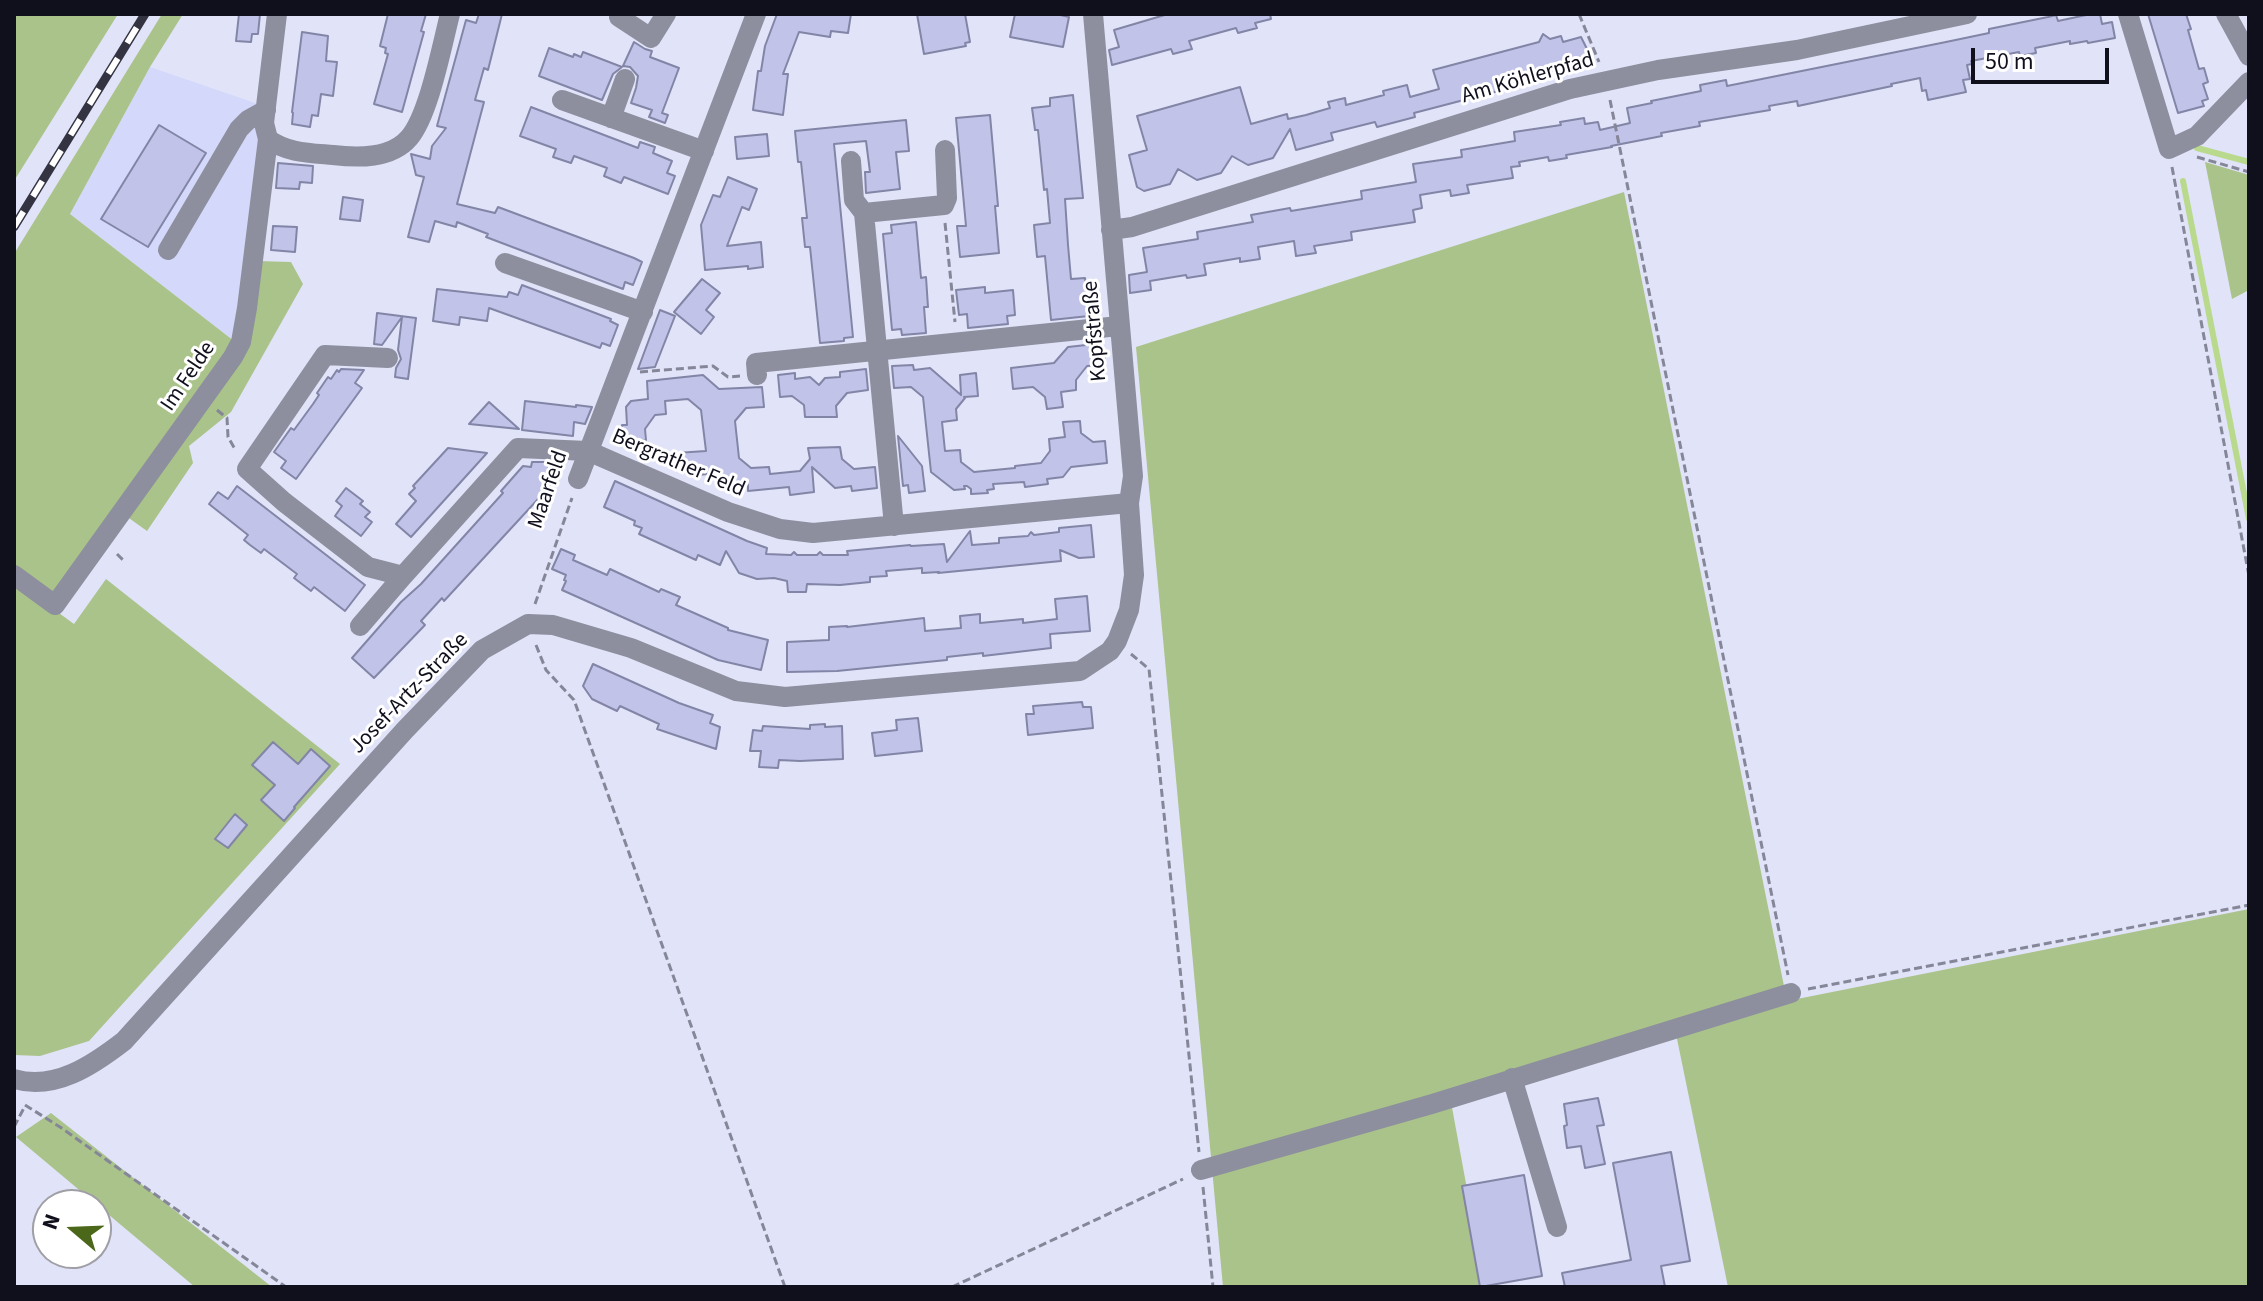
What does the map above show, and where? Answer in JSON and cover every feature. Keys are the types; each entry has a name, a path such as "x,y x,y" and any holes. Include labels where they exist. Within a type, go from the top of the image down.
{"street":[{"name":"Im Felde","path":"14,575 55,605 204,399 241,342 268,139 264,123 277,14"},
{"path":"268,139 279,147 294,151 347,157 374,156 391,151 408,139 417,124 450,14"},
{"path":"619,17 651,38 666,14"},
{"name":"Maarfeld","path":"578,479 756,14"},
{"name":"Kopfstraße","path":"1093,14 1133,476 1129,503 1134,575 1129,610 1117,641"},
{"name":"Am Köhlerpfad","path":"1111,230 1132,227 1570,89 1658,70 1797,50 1967,14"},
{"path":"2128,14 2169,149 2197,136 2249,82"},
{"path":"2226,14 2249,56"},
{"path":"611,118 625,79"},
{"path":"562,100 704,151"},
{"path":"168,250 239,129 266,110"},
{"path":"864,213 944,205 947,198 945,150"},
{"path":"851,161 854,200 864,213 894,526"},
{"path":"505,263 643,312"},
{"path":"757,375 756,363 1119,326"},
{"path":"388,358 325,355 247,469 368,567 403,576"},
{"name":"Bergrather Feld","path":"360,626 518,448 588,451 728,512 780,529 813,533 1129,503"},
{"path":"528,624 553,625 631,648 736,691 785,697 1080,671 1110,651 1117,641"},
{"name":"Josef-Artz-Straße","path":"21,1081 61,1078 93,1065 124,1041 405,730 482,650 528,624"},
{"path":"1201,1170 1432,1104 1791,993"},
{"path":"1512,1078 1557,1227"}],"path":[{"path":"1579,14 1606,81 1791,993 2249,905"},
{"path":"2249,172 2169,149 2249,576"},
{"path":"944,205 957,342"},
{"path":"620,374 713,366 728,377 757,375"},
{"path":"204,399 227,418 228,437 247,469"},
{"name":"Maarfeld","path":"528,624 578,479"},
{"path":"528,624 546,670 574,700 785,1287"},
{"path":"1117,641 1149,669 1213,1287"},
{"path":"14,1127 25,1105 286,1287"},
{"path":"952,1287 1201,1170"}],"shaded area":[{"path":"150,67 258,104 259,136 234,341 70,214"}],"green space":[{"path":"14,14 118,14 14,181"},
{"path":"162,14 183,14 150,67 70,214 234,341 48,605 74,624 106,579 340,764 89,1041 40,1056 14,1055 14,254"},
{"path":"2205,162 2249,175 2249,290 2232,299"},
{"path":"1624,192 1787,1001 2249,909 2249,1287 1728,1287 1676,1034 1451,1102 1485,1287 1223,1287 1136,347"},
{"path":"257,261 291,262 303,284 231,412 189,446 193,463 147,531 126,516 237,360"},
{"path":"51,1113 272,1287 195,1287 112,1217 112,1189 78,1189 16,1137"}],"building":[{"path":"239,14 260,14 258,34 252,34 251,42 236,41"},
{"path":"388,14 426,14 402,112 374,104 388,54 385,53 386,48 380,46"},
{"path":"479,14 502,14 488,70 484,68 475,100 484,102 457,204 495,213 498,207 634,258 642,262 633,285 625,282 623,289 486,237 488,234 457,222 456,227 435,221 429,242 408,237 424,177 416,175 411,154 430,159 432,146 446,128 437,126 466,20 476,23"},
{"path":"777,14 851,14 848,33 831,31 830,37 799,32 783,74 788,74 783,115 753,110 758,71 761,71 765,46"},
{"path":"917,14 965,14 970,42 965,43 966,46 924,54"},
{"path":"1015,14 1069,17 1063,47 1010,37"},
{"path":"1168,14 1270,14 1271,19 1255,23 1257,28 1238,33 1236,28 1189,41 1192,49 1173,54 1171,49 1112,65 1109,50 1119,47 1114,30"},
{"path":"2100,14 2102,24 2112,22 2115,38 2088,43 2070,44 2070,41 2035,48 2036,53 2020,56 2019,52 1971,61 1972,64 1967,65 1970,79 1963,80 1966,92 1928,100 1926,90 1922,91 1920,78 1798,106 1797,101 1769,106 1770,110 1699,122 1700,126 1566,155 1567,158 1549,161 1548,157 1519,162 1520,166 1511,167 1513,178 1467,185 1469,193 1451,196 1450,190 1420,195 1422,208 1413,210 1415,222 1351,232 1352,240 1314,246 1316,253 1296,256 1294,241 1258,247 1260,259 1240,262 1240,258 1204,264 1206,275 1150,281 1151,290 1130,293 1129,275 1147,272 1143,248 1198,239 1197,232 1253,222 1251,215 1362,199 1361,191 1416,182 1413,164 1462,157 1461,150 1515,141 1514,132 1584,118 1585,124 1598,122 1600,130 1630,123 1627,108 1701,91 1700,85 1726,80 1727,86 1989,33 1989,29 2056,15 2058,21"},
{"path":"2148,14 2186,14 2199,69 2204,68 2208,82 2203,84 2208,99 2202,101 2204,106 2178,113"},
{"path":"302,32 328,36 326,61 337,62 333,96 321,94 318,116 312,115 310,127 292,124"},
{"path":"1543,34 1550,39 1561,36 1563,42 1581,37 1589,53 1583,59 1569,63 1570,67 1504,85 1506,89 1414,113 1415,117 1377,127 1375,122 1331,133 1333,140 1296,150 1290,129 1273,158 1248,165 1232,156 1221,173 1197,180 1178,169 1170,184 1144,191 1137,187 1129,155 1147,150 1137,116 1240,87 1251,124 1287,114 1288,119 1306,115 1330,108 1328,102 1345,98 1346,105 1407,85 1410,97 1439,89 1433,70 1539,42"},
{"path":"634,42 652,51 650,57 679,68 662,113 668,115 665,123 649,117 652,110 631,103 638,76 630,67 623,66"},
{"path":"549,48 573,57 574,54 581,57 583,52 622,67 613,74 602,100 539,76"},
{"path":"1073,95 1083,198 1065,199 1068,245 1071,279 1085,278 1089,316 1051,320 1045,256 1037,257 1034,225 1050,223 1038,130 1035,130 1032,108 1050,106 1050,98"},
{"path":"531,107 638,148 640,142 655,147 653,153 672,161 667,173 675,176 668,194 624,177 621,183 604,176 607,168 574,156 571,163 553,157 556,149 520,136"},
{"path":"990,115 999,253 960,257 957,226 966,226 956,118"},
{"path":"906,120 909,151 896,152 900,189 866,193 865,172 870,172 866,141 834,144 853,337 820,343 810,247 805,247 802,218 807,218 795,131"},
{"path":"159,125 206,153 148,247 101,219"},
{"path":"767,134 769,156 737,159 735,137"},
{"path":"278,163 313,166 312,183 300,182 299,189 276,188"},
{"path":"728,177 757,189 749,210 742,207 727,246 761,242 763,267 705,270 701,225 713,195 720,197"},
{"path":"343,197 363,200 360,221 340,219"},
{"path":"916,222 921,278 926,277 926,333 902,335 901,329 892,330 883,234 892,233 891,225"},
{"path":"273,226 297,227 295,252 271,250"},
{"path":"702,279 720,293 706,310 714,317 701,334 674,312"},
{"path":"522,285 611,319 618,325 610,346 602,343 600,348 489,308 487,321 460,317 459,325 433,321 437,289 507,297 509,292 518,295"},
{"path":"985,287 985,293 1013,290 1015,315 1007,316 1008,324 968,328 967,314 959,315 956,290"},
{"path":"660,310 675,316 655,367 638,369"},
{"path":"377,313 416,318 408,379 395,377 401,359 398,350 402,317 382,345 374,344"},
{"path":"1095,344 1096,349 1104,348 1105,365 1087,366 1076,380 1076,390 1061,392 1063,407 1047,409 1045,397 1033,387 1013,389 1011,368 1054,363 1068,347"},
{"path":"913,365 914,370 930,368 961,395 960,375 976,373 978,396 964,397 956,409 957,420 942,422 945,451 960,450 961,462 974,472 1041,463 1050,451 1049,439 1065,437 1063,422 1080,421 1081,433 1093,442 1105,441 1107,463 1071,467 1063,477 1047,479 1048,484 1025,487 1024,482 993,484 994,489 987,490 988,493 971,494 967,486 954,490 931,472 923,397 911,387 894,388 892,366"},
{"path":"341,369 364,370 355,383 362,388 296,479 281,468 286,461 274,452 313,404 328,377 331,379"},
{"path":"866,369 868,390 847,393 836,406 837,417 805,417 804,405 792,396 780,397 778,375 795,373 795,379 810,377 819,385 825,378 840,377 840,372"},
{"path":"703,375 719,389 762,387 764,407 746,408 735,421 739,458 751,468 769,467 770,474 800,471 810,459 808,448 840,447 842,459 854,469 875,467 877,488 852,491 851,486 835,488 812,467 814,492 790,495 789,487 748,491 748,485 732,487 716,473 690,476 677,468 676,453 706,451 701,410 688,399 665,401 666,414 655,415 645,429 646,440 623,442 622,425 627,425 626,407 631,401 648,399 647,381"},
{"path":"525,401 592,407 585,424 574,422 573,436 522,430"},
{"path":"489,402 519,429 469,424"},
{"path":"898,436 922,466 925,491 909,493 908,485 903,486"},
{"path":"448,448 487,453 411,537 396,524 416,501 409,494 415,488 413,486"},
{"path":"532,462 549,462 546,481 551,485 444,601 442,598 421,621 425,625 374,678 352,658 503,493 501,491 523,466 531,467"},
{"path":"615,481 767,548 766,554 791,555 794,552 797,555 817,555 820,552 823,555 848,555 847,551 944,544 947,562 970,531 972,545 999,543 999,538 1028,536 1031,532 1034,535 1059,532 1059,528 1091,525 1094,557 1079,558 1060,550 1061,561 938,573 922,573 922,568 886,571 887,576 870,577 870,582 807,584 806,592 788,592 787,581 757,579 739,573 726,551 720,565 698,555 696,560 639,534 642,528 634,525 635,521 604,507"},
{"path":"237,486 365,585 345,611 314,587 311,591 294,578 297,574 264,549 261,553 250,545 244,540 248,535 209,504 218,492 228,499"},
{"path":"346,488 363,501 360,504 370,512 365,517 372,522 361,536 335,516 342,506 336,501"},
{"path":"561,549 575,555 573,560 607,575 610,569 659,592 661,589 680,597 676,605 728,630 768,640 761,670 718,660 562,590 566,575 552,569"},
{"path":"1087,596 1090,631 1050,634 1051,648 837,671 787,672 787,642 829,640 829,627 924,618 925,631 961,628 960,616 980,614 980,623 1057,619 1055,599"},
{"path":"593,664 713,715 710,723 720,727 716,749 657,729 659,724 620,706 617,711 592,699 583,686"},
{"path":"1082,702 1083,707 1091,707 1093,728 1028,735 1026,714 1034,714 1033,706"},
{"path":"918,718 922,751 875,756 872,733 897,730 896,720"},
{"path":"825,724 825,727 842,726 843,759 779,760 778,768 759,767 761,751 750,751 753,730 762,731 763,726 810,729 810,725"},
{"path":"273,742 298,764 311,749 330,766 284,821 261,800 275,785 252,765"},
{"path":"235,814 247,825 228,848 215,839"},
{"path":"1598,1098 1604,1125 1597,1126 1605,1164 1585,1168 1581,1146 1567,1148 1564,1104"},
{"path":"1671,1152 1690,1261 1661,1266 1665,1287 1565,1287 1562,1273 1631,1260 1613,1163"},
{"path":"1524,1175 1542,1276 1480,1287 1462,1186"}],"waterway":[{"path":"2197,148 2249,162"},
{"path":"2183,181 2249,519"}],"railway":[{"path":"14,227 145,14"}]}
